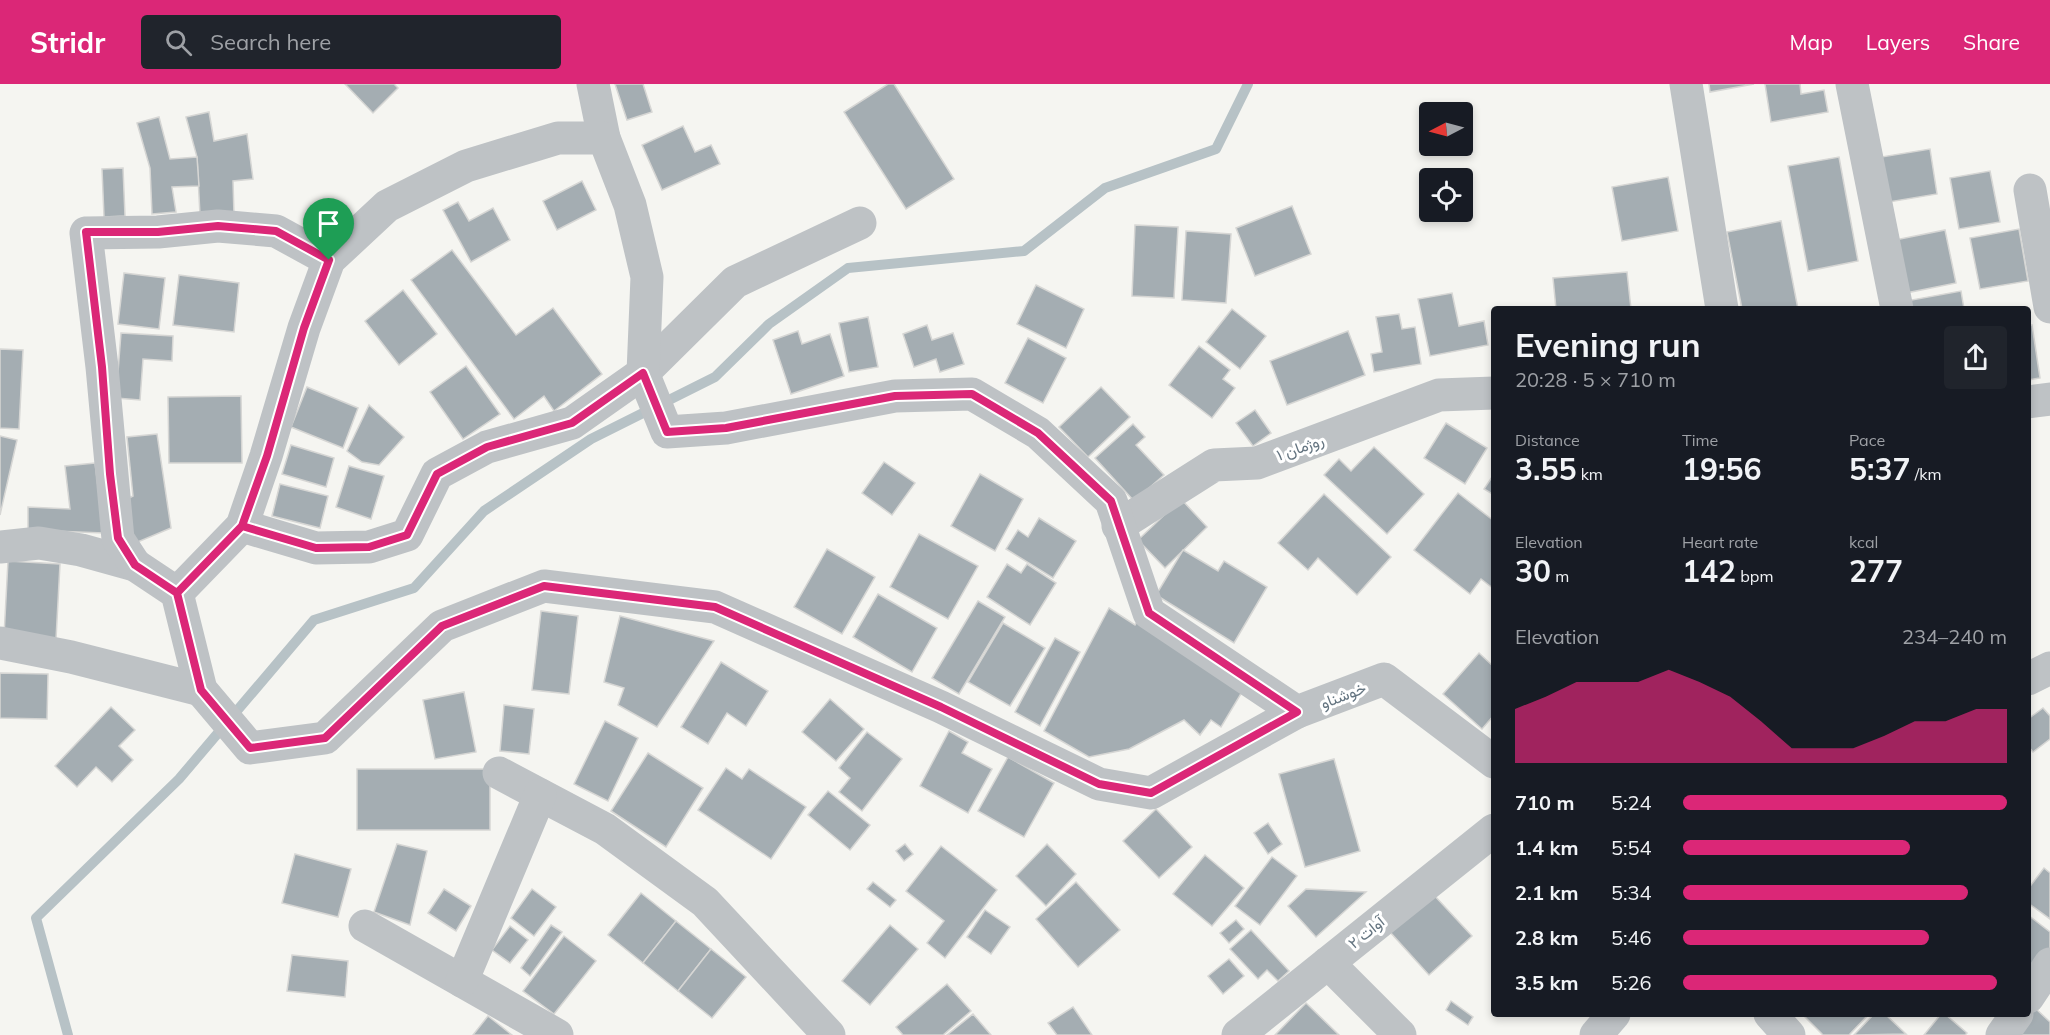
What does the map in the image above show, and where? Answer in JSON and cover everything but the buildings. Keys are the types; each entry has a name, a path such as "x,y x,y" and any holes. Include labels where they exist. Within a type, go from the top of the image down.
{"street":[{"path":"0,547 39,543 81,550 135,565 177,593 201,690 250,748 325,738 442,626 544,586 715,607 941,707 1099,784 1151,793 1297,712 1149,613 1111,501 1038,433 972,394 895,396 726,428 667,432 643,373 647,277 630,205 604,138 593,84"},
{"path":"1686,84 1722,306"},
{"path":"1851,84 1896,306"},
{"path":"177,593 242,526 267,456 304,328 329,260 387,206 466,166 558,138 604,138"},
{"path":"2030,190 2050,307"},
{"path":"242,526 316,548 369,547 407,535 437,474 487,447 572,423 643,373 735,282 860,223"},
{"path":"135,565 118,538 110,474 102,367 86,232 158,232 218,226 276,231 329,260"},
{"name":"روژمان ۱","path":"1118,526 1214,465 1257,463 1439,395 1491,393"},
{"path":"2031,402 2050,399"},
{"path":"0,643 71,657 201,690"},
{"path":"2031,678 2050,668"},
{"name":"خوشناو","path":"1297,712 1384,679 1491,760"},
{"path":"499,773 605,829 705,902 829,1035"},
{"path":"462,981 540,795"},
{"name":"آوات ۲","path":"1238,1035 1491,832"},
{"path":"365,926 557,1035"},
{"path":"1328,963 1400,1035"},
{"path":"2031,992 2050,964"},
{"path":"1596,1035 1611,1017"},
{"path":"1773,1017 1789,1035"},
{"path":"2002,1035 2015,1017"}],"waterway":[{"path":"68,1035 36,918 179,779 314,620 414,588 484,511 591,439 715,377 769,324 848,268 1024,251 1105,188 1216,149 1248,84"}],"route":[{"path":"329,260 276,231 218,226 158,232 86,232 102,367 110,474 118,538 135,565 177,593 210,560 242,526 316,548 369,547 407,535 437,474 487,447 572,423 643,373 667,432 726,428 895,396 972,394 1038,433 1111,501 1149,613 1297,712 1151,793 1099,784 941,707 715,607 544,586 442,626 325,738 250,748 201,690 177,593 242,526 267,456 304,328 329,260"}]}
